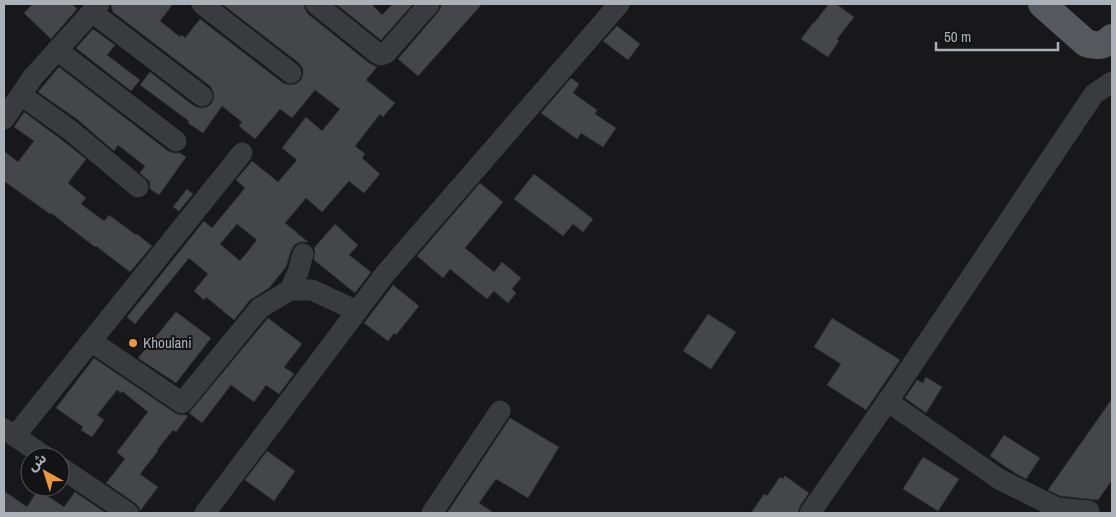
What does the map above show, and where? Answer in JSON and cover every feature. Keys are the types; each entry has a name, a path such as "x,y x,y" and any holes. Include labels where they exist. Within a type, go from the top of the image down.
{"main road":[{"path":"1042,4 1086,43 1092,46 1110,46"}],"street":[{"path":"202,4 291,73"},
{"path":"316,4 381,55 386,54 429,4"},
{"path":"205,513 385,274 619,4"},
{"path":"4,118 33,77 95,8 202,96"},
{"path":"57,50 176,141"},
{"path":"810,513 1094,94 1112,82"},
{"path":"21,94 70,130 138,187"},
{"path":"31,447 9,432 91,341 242,153"},
{"path":"290,290 303,254"},
{"path":"91,341 182,403 260,308 290,290 312,290 357,311"},
{"path":"887,401 999,479 1057,508 1089,511"},
{"path":"432,513 500,411"},
{"path":"70,474 128,513"}],"building":[{"path":"33,4 72,4 77,9 51,39 24,13"},
{"path":"111,4 173,4 160,21 180,37 182,35 185,38 200,19 283,83 290,85 296,84 301,80 303,69 299,63 222,4 304,4 308,14 369,63 377,67 366,80 395,103 383,117 380,114 355,146 365,154 362,158 380,174 364,193 349,181 322,212 306,198 285,223 308,242 300,242 294,245 286,267 269,288 250,300 234,320 206,297 204,300 194,291 208,274 189,258 135,324 127,317 204,221 212,228 245,188 236,180 252,161 278,182 297,160 282,148 306,117 322,131 340,109 315,90 292,118 280,109 255,139 239,126 242,122 222,106 203,133 140,85 150,72 194,106 201,108 207,107 212,103 214,97 210,86 113,12","holes":["237,224 257,240 240,261 220,244"]},
{"path":"336,4 371,4 382,15 393,4 413,4 381,40"},
{"path":"441,4 482,4 418,76 398,59 438,12"},
{"path":"829,4 836,4 854,17 837,39 839,41 828,57 801,39"},
{"path":"617,26 640,44 628,60 603,41"},
{"path":"93,29 115,45 107,55 140,80 131,91 76,48"},
{"path":"59,67 168,151 180,153 186,157 159,195 150,189 150,182 140,173 145,166 118,145 114,151 78,120 38,92"},
{"path":"571,78 579,84 573,93 597,110 595,114 616,128 603,147 581,133 577,139 541,113"},
{"path":"24,112 86,159 68,183 86,198 81,204 104,221 109,215 152,246 130,272 51,213 4,181 4,151 18,162 34,141 14,127"},
{"path":"534,174 593,219 583,232 573,224 563,236 514,199"},
{"path":"480,183 503,202 465,248 494,272 502,262 521,278 512,289 516,293 508,303 494,291 487,299 450,269 443,278 417,256"},
{"path":"187,189 193,194 179,211 173,207"},
{"path":"335,224 358,245 349,255 371,272 355,293 314,260 314,248"},
{"path":"393,285 419,306 396,335 394,333 388,341 364,323"},
{"path":"176,312 211,338 176,383 138,358"},
{"path":"708,314 736,332 711,369 683,351"},
{"path":"268,318 302,344 284,367 294,374 279,394 266,385 254,402 231,385 202,423 189,413"},
{"path":"832,318 900,360 866,410 827,385 841,364 814,347"},
{"path":"94,358 175,413 188,416 176,432 173,430 140,474 158,487 140,511 135,503 106,483 125,459 117,452 148,412 122,391 121,393 117,390 97,415 104,420 92,437 81,430 83,427 56,408"},
{"path":"926,377 942,387 926,413 905,398 917,380 923,383"},
{"path":"1112,399 1112,480 1098,500 1060,496 1048,490"},
{"path":"510,418 559,447 528,498 496,479 479,503 494,513 447,513"},
{"path":"1004,435 1040,458 1026,479 990,456"},
{"path":"267,451 295,471 274,501 245,480"},
{"path":"923,457 959,479 938,511 903,489"},
{"path":"785,476 809,493 800,506 798,513 751,513 764,494 767,496 780,477 783,479"},
{"path":"4,491 27,507 33,497 49,497 64,507 75,492 106,513 4,513"}],"place":[{"name":"Khoulani","path":"133,343"}]}
